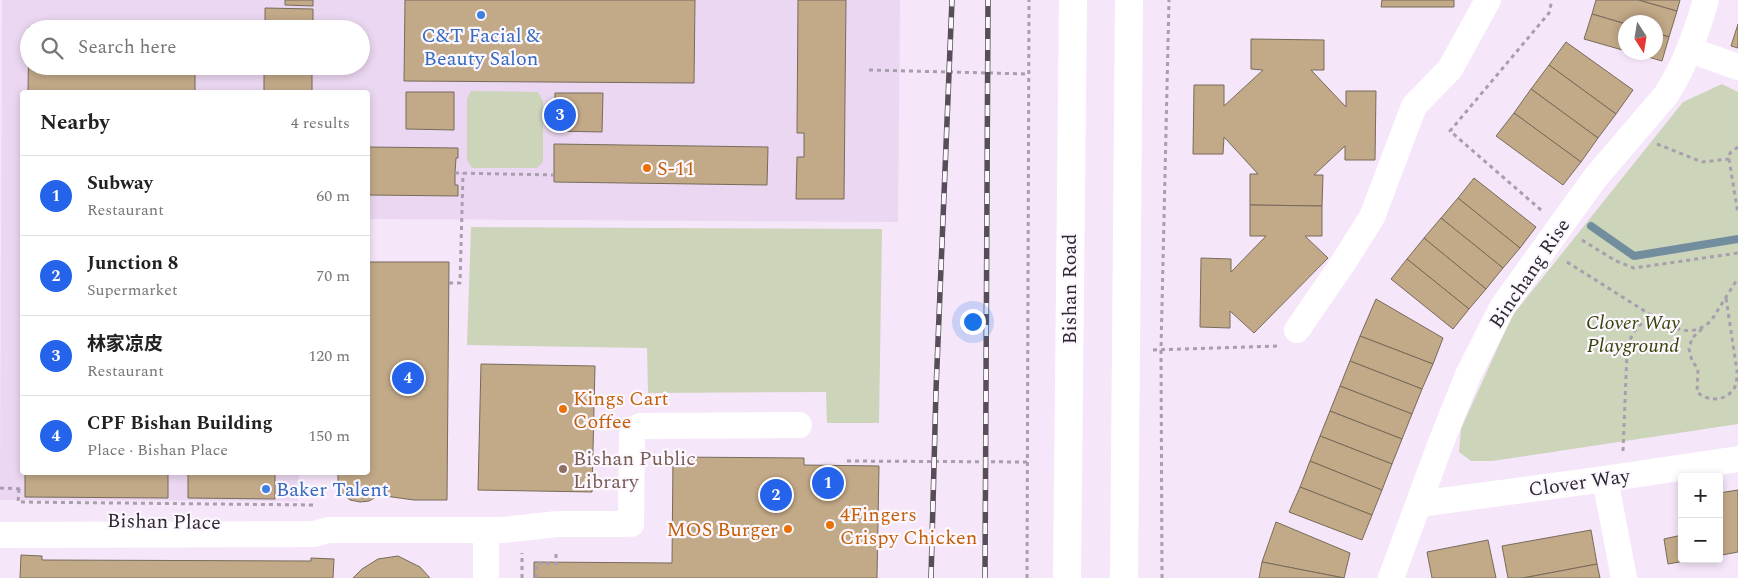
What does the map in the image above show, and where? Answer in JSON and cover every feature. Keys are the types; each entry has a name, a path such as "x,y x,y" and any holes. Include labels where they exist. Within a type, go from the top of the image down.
{"main road":[{"name":"Bishan Road","path":"1067,578 1072,0"},
{"path":"1124,578 1129,0"}],"street":[{"path":"1297,330 1343,263 1372,216 1414,106 1450,70 1488,0"},
{"name":"Binchang Rise","path":"1391,578 1468,375 1503,306 1595,178 1666,94 1690,50 1706,0"},
{"path":"1690,50 1738,67"},
{"name":"Bishan Place","path":"0,519 318,523 504,535 557,524 631,524 632,434 634,429 641,426 799,424"},
{"name":"Clover Way","path":"1419,504 1605,480 1738,459"},
{"path":"1605,480 1624,578"},
{"name":"Bishan Place","path":"0,535 318,523"},
{"path":"486,578 504,535"},
{"path":"502,578 504,535"}],"path":[{"path":"1027,578 1029,0"},
{"path":"1162,578 1161,349 1169,0"},
{"path":"1552,0 1549,13 1538,28 1450,131 1559,226 1616,261 1634,268 1738,253"},
{"path":"869,70 1029,74"},
{"path":"1633,134 1702,162 1729,159"},
{"path":"1738,148 1730,153 1729,159 1738,214"},
{"path":"455,173 554,175"},
{"path":"449,283 460,283 464,173"},
{"path":"1544,247 1662,322 1678,330 1688,332 1705,327"},
{"path":"1726,297 1737,382 1733,390 1724,398 1710,399 1702,397 1697,392 1698,369 1692,360 1689,349 1692,338 1711,321 1726,297 1738,278"},
{"path":"1605,480 1623,456 1627,352 1630,338 1640,324 1655,320 1662,322"},
{"path":"1125,350 1286,346 1297,330"},
{"path":"848,461 1027,462"},
{"path":"0,488 25,489"},
{"path":"19,489 18,502 318,523"},
{"path":"504,535 522,578"},
{"path":"536,578 537,564 556,564 556,545"}],"shaded area":[{"path":"2,0 900,0 898,222 370,219 370,90 20,90 20,475 299,475 298,501 0,500"}],"green space":[{"name":"Clover Way Playground","path":"1722,84 1738,92 1738,424 1492,461 1471,461 1459,452 1461,429 1512,316 1683,102"},
{"path":"471,91 538,92 543,101 543,162 537,168 472,168 467,160 467,99"},
{"path":"471,227 882,229 879,423 827,423 826,392 648,393 647,348 467,345"}],"building":[{"path":"285,0 313,0 313,6 285,5"},
{"path":"405,0 695,0 694,83 404,81"},
{"path":"798,0 846,0 844,199 796,199 797,157 804,157 804,133 797,133"},
{"path":"1382,0 1454,0 1454,7 1381,7"},
{"path":"1596,0 1639,0 1677,11 1669,37 1663,35 1663,15 1618,15 1618,22 1592,14"},
{"path":"1639,0 1680,0 1677,11"},
{"path":"265,8 313,9 313,20 265,20"},
{"path":"1592,14 1618,22 1618,49 1584,39"},
{"path":"1738,24 1738,48 1731,46"},
{"path":"1663,35 1669,37 1663,58"},
{"path":"1251,39 1324,40 1324,70 1311,70 1346,107 1346,91 1376,91 1375,160 1345,160 1345,146 1314,175 1323,175 1322,206 1250,205 1250,174 1258,174 1224,137 1223,154 1193,154 1194,85 1224,85 1224,106 1263,70 1251,69"},
{"path":"1566,42 1633,90 1616,114 1549,65"},
{"path":"1549,65 1616,114 1598,138 1531,89"},
{"path":"28,75 195,75 195,90 28,90"},
{"path":"264,75 312,75 312,90 264,90"},
{"path":"1531,89 1598,138 1581,162 1514,113"},
{"path":"406,92 454,92 454,130 406,129"},
{"path":"555,93 603,93 602,132 554,131"},
{"path":"1514,113 1581,162 1563,185 1496,136"},
{"path":"554,144 768,147 767,185 554,182"},
{"path":"370,147 458,148 455,185 458,185 458,196 370,195"},
{"path":"1474,178 1536,227 1520,248 1458,198"},
{"path":"1458,198 1520,248 1503,268 1441,218"},
{"path":"1250,205 1322,206 1322,236 1305,236 1328,258 1254,333 1230,311 1230,328 1200,327 1201,258 1231,259 1231,272 1266,236 1250,236"},
{"path":"1441,218 1503,268 1486,289 1424,238"},
{"path":"1424,238 1486,289 1469,309 1407,259"},
{"path":"1407,259 1469,309 1453,329 1391,279"},
{"path":"370,262 449,262 447,500 414,500 385,496 385,484 378,496 369,501 360,502 350,500 338,486 338,475 370,475"},
{"path":"1376,299 1443,338 1433,364 1360,336"},
{"path":"1360,336 1433,364 1422,389 1350,361"},
{"path":"1350,361 1422,389 1412,414 1340,386"},
{"path":"481,364 595,366 592,492 478,490"},
{"path":"1340,386 1412,414 1402,439 1330,411"},
{"path":"1330,411 1402,439 1392,464 1320,436"},
{"path":"1320,436 1392,464 1382,490 1310,461"},
{"path":"673,457 804,458 804,465 879,466 877,578 534,578 534,562 672,563"},
{"path":"1310,461 1382,490 1372,515 1300,487"},
{"path":"25,475 168,475 168,498 25,497"},
{"path":"188,475 275,475 275,499 188,498"},
{"path":"1300,487 1372,515 1362,540 1289,512"},
{"path":"1738,490 1738,552 1723,555 1723,518 1723,492"},
{"path":"1276,522 1350,553 1344,578 1262,562"},
{"path":"1591,530 1597,564 1523,578 1508,578 1502,546"},
{"path":"1678,536 1678,562 1668,564 1664,539"},
{"path":"1488,540 1496,578 1432,578 1427,552"},
{"path":"21,555 42,556 42,560 311,561 311,558 334,559 333,578 20,578"},
{"path":"398,556 420,567 430,578 353,578 362,569 378,559"},
{"path":"1262,562 1344,578 1259,578"},
{"path":"1597,564 1600,578 1523,578"}],"waterway":[{"path":"1591,226 1634,256 1738,239"}],"railway":[{"path":"931,578 936,390 952,0"},
{"path":"985,578 988,0"}],"place":[{"name":"C&T Facial & Beauty Salon","path":"481,15"},
{"name":"林家凉皮","path":"560,115"},
{"name":"S-11","path":"647,168"},
{"name":"CPF Bishan Building","path":"408,378"},
{"name":"Kings Cart Coffee","path":"563,409"},
{"name":"Bishan Public Library","path":"563,469"},
{"name":"Subway","path":"828,483"},
{"name":"Baker Talent","path":"266,489"},
{"name":"Junction 8","path":"776,495"},
{"name":"4Fingers Crispy Chicken","path":"830,525"},
{"name":"MOS Burger","path":"788,529"}]}
